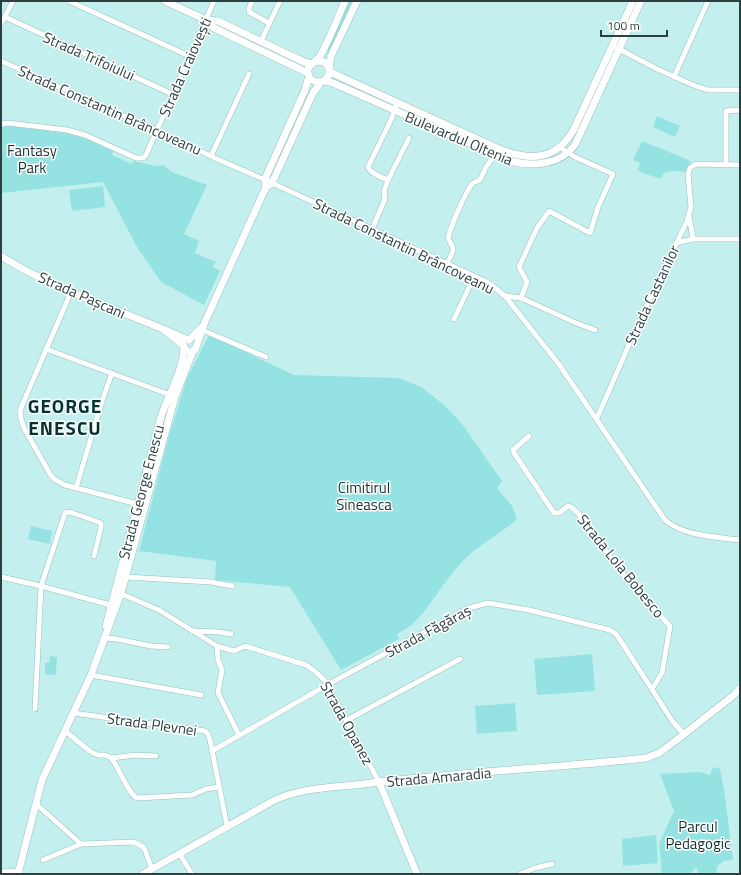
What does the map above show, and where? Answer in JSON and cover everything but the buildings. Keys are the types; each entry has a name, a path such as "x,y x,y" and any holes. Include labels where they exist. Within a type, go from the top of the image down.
{"street":[{"path":"1,24 13,1"},
{"path":"68,1 190,56"},
{"path":"165,1 206,20 214,28 301,68 309,74 314,81 323,81 328,77 331,56 357,1"},
{"name":"Strada Craiovești","path":"1,124 8,123 67,130 84,134 140,159 146,155 214,1"},
{"path":"252,1 249,12 270,23"},
{"path":"261,41 280,1"},
{"path":"309,74 309,68 319,57 325,47 345,1"},
{"name":"Bulevardul Oltenia","path":"323,81 333,83 396,107 497,152 518,163 531,164 549,162 571,150 578,138 616,47 633,1"},
{"name":"Bulevardul Oltenia","path":"497,152 528,157 542,156 560,148 565,144 641,1"},
{"path":"674,77 708,1"},
{"name":"Strada Trifoiului","path":"5,18 172,94"},
{"path":"206,20 214,20 304,62 324,62 330,70"},
{"path":"616,47 674,77 708,90 740,90"},
{"name":"Strada Constantin Brâncoveanu","path":"1,61 156,130 268,183 489,283 505,296 558,363 597,418 640,485 665,520 671,526 685,532 740,540"},
{"name":"Bulevardul Oltenia","path":"330,70 396,107"},
{"path":"210,156 249,74"},
{"name":"Strada George Enescu","path":"268,183 305,90 309,74"},
{"name":"Strada George Enescu","path":"117,592 126,577 161,417 195,349 203,327 268,183 313,93 323,81"},
{"path":"388,180 372,172 368,167 396,107"},
{"path":"740,110 726,111 726,165 740,165"},
{"path":"372,229 385,199 384,191 388,180 409,138"},
{"path":"521,298 527,282 519,267 537,228 549,211 590,233 598,207 613,174 567,153 560,148"},
{"path":"447,264 453,251 448,238 455,219 471,186 476,181 480,180 486,167 497,152"},
{"name":"Strada Castanilor","path":"597,418 638,324 689,215 691,207 688,174 690,168 696,164 726,165"},
{"path":"689,215 693,239"},
{"path":"676,243 693,239 740,239"},
{"name":"Strada Pașcani","path":"1,256 70,292 164,330 186,344"},
{"path":"454,319 474,277"},
{"path":"70,292 22,403 20,411 24,428 50,474 59,482 76,488 142,505"},
{"path":"505,296 521,298 595,330"},
{"path":"203,327 266,357"},
{"name":"Strada George Enescu","path":"172,396 183,363 186,344 203,327"},
{"path":"195,342 195,349 189,352 186,344 195,342"},
{"path":"46,349 172,396"},
{"path":"76,488 112,373"},
{"name":"Strada Lola Bobesco","path":"529,436 513,450 516,458 554,513 557,514 568,506 571,506 578,513 634,587 670,626 662,673 652,689"},
{"name":"Strada George Enescu","path":"19,873 42,780 91,676 104,638 142,505"},
{"path":"36,709 41,586 65,513 70,512 101,523 94,556"},
{"path":"1,577 41,586 113,606"},
{"path":"126,577 211,582 232,586"},
{"name":"Strada Opanez","path":"117,592 159,610 217,646 234,651 245,646 306,665 316,672 327,685 379,782"},
{"name":"Strada Făgăraș","path":"212,751 327,685 469,608 488,603 528,610 610,630 616,634 673,722 684,734"},
{"path":"192,631 231,634"},
{"path":"104,638 151,646 168,647"},
{"path":"217,646 218,660 222,670 218,693 220,700 239,735"},
{"path":"347,720 460,659"},
{"path":"91,676 201,695"},
{"name":"Strada Amaradia","path":"143,874 278,798 291,793 379,782 646,758 658,753 684,734 737,693 740,688"},
{"name":"Strada Plevnei","path":"73,712 205,731 208,734 212,751 227,826"},
{"path":"65,731 92,752 111,758 136,755 156,756"},
{"path":"111,758 134,796 142,798 192,795 206,789 219,787"},
{"path":"379,782 417,874"},
{"path":"36,804 81,844"},
{"path":"43,860 81,844 134,842 143,847 152,869"},
{"path":"178,854 192,874"},
{"path":"520,874 535,868 552,864"},
{"path":"1,872 19,873"}],"green space":[{"path":"347,1 355,1 331,53 325,50"},
{"path":"657,116 680,126 675,137 653,127"},
{"name":"Fantasy Park","path":"14,126 69,134 84,138 113,151 112,155 132,164 133,161 156,166 163,165 172,172 207,185 184,234 199,241 195,253 216,262 213,267 220,271 204,305 161,282 137,247 103,182 1,193 1,127"},
{"path":"642,141 691,161 686,172 668,172 665,173 661,179 640,172 638,169 640,163 633,160"},
{"path":"103,186 105,207 72,211 69,190"},
{"name":"Cimitirul Sineasca","path":"209,335 294,375 398,378 421,387 444,405 463,425 502,481 497,488 512,506 517,519 469,555 456,568 420,617 413,624 397,634 399,639 341,670 290,587 215,580 216,561 139,551 169,436 187,378"},
{"path":"31,526 52,531 50,544 28,539"},
{"path":"592,654 595,691 537,695 534,659"},
{"path":"50,656 57,657 56,675 45,674 45,663 49,663"},
{"path":"515,703 517,731 477,734 475,706"},
{"name":"Parcul Pedagogic","path":"713,767 720,769 733,860 724,861 717,866 716,874 699,874 696,867 690,874 662,874 659,844 674,811 660,774 700,772 710,775"},
{"path":"656,835 658,863 623,866 622,839"}],"district":[{"name":"GEORGE ENESCU","path":"65,416"}]}
